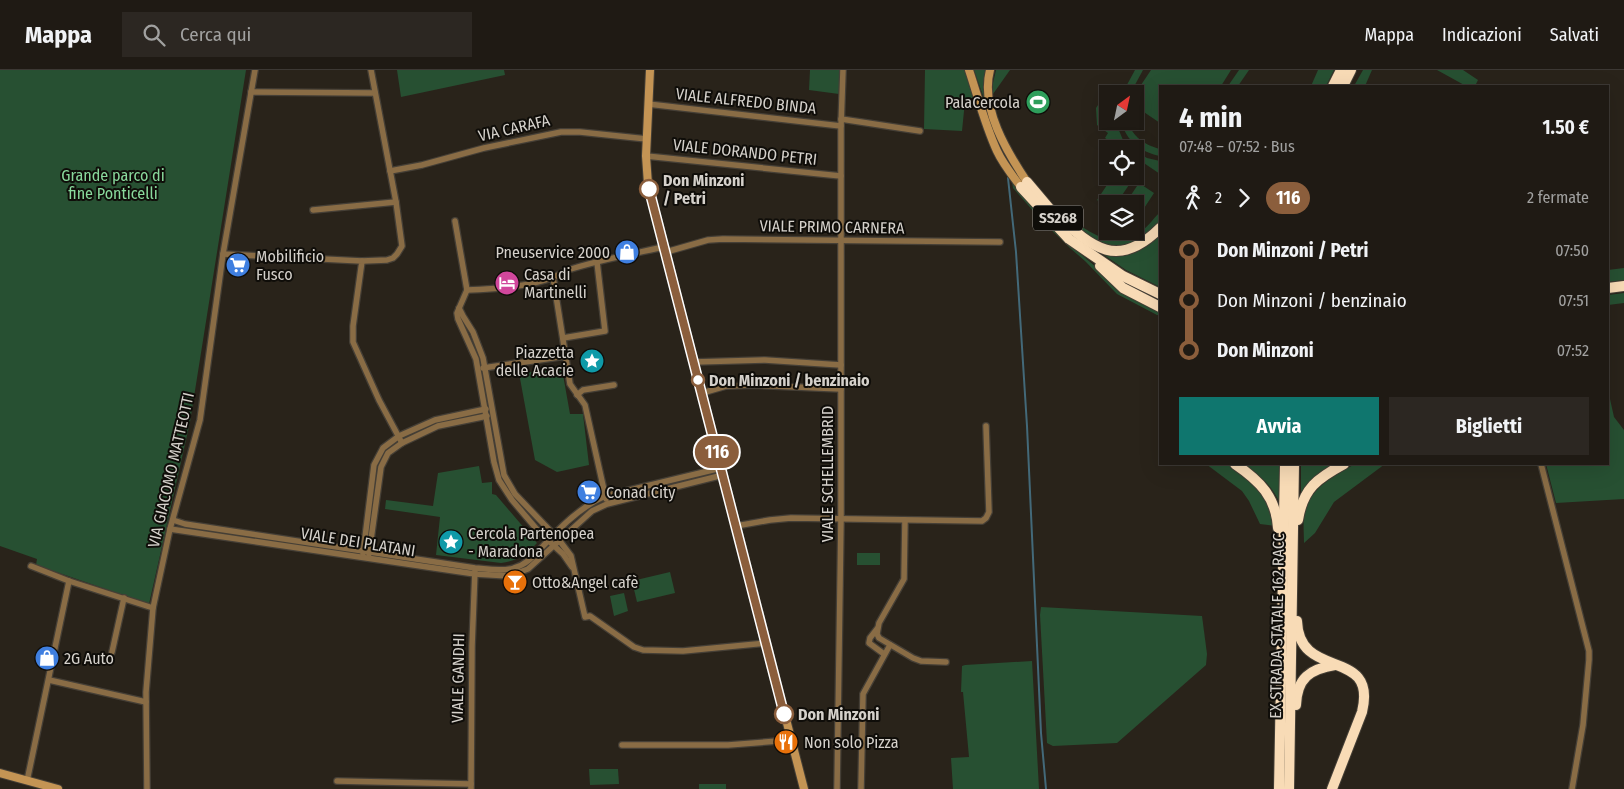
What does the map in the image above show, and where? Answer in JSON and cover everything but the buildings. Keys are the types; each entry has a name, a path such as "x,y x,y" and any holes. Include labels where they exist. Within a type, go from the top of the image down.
{"highway":[{"path":"1334,85 1342,70"},
{"path":"1344,85 1353,70"},
{"path":"1349,85 1353,70"},
{"name":"SS268","path":"1024,184 1051,210 1090,253"},
{"name":"SS268","path":"1024,184 1069,239 1124,276 1159,294"},
{"path":"1051,210 1084,239 1093,245 1110,251 1125,251 1134,248 1145,243 1159,229"},
{"path":"1069,239 1124,288 1159,306"},
{"path":"1609,288 1624,286"},
{"path":"1237,465 1252,475 1266,490 1280,517"},
{"name":"EX STRADA STATALE 162 RACC","path":"1279,789 1282,626 1278,609 1279,536 1285,465"},
{"name":"EX STRADA STATALE 162 RACC","path":"1290,789 1294,465"},
{"path":"1332,789 1362,712 1364,702 1362,685 1352,672 1316,657 1302,644 1297,628 1295,564 1293,555 1296,546 1300,506 1308,492 1326,473 1342,465"},
{"path":"1290,789 1296,698 1299,687 1306,676 1312,671 1338,665"}],"street":[{"name":"VIA GIACOMO MATTEOTTI","path":"147,789 146,702 153,608 170,529 200,420 223,254 255,70"},
{"path":"223,254 362,261 387,260 397,254 402,242 371,70"},
{"path":"650,70 646,156 648,184 804,789"},
{"name":"VIALE SCHELLEMBRID","path":"837,789 841,519 841,122 843,70"},
{"path":"969,70 998,152 1024,184"},
{"path":"990,70 989,98 1000,136 1024,184"},
{"path":"251,92 374,93"},
{"name":"VIALE ALFREDO BINDA","path":"648,104 920,131"},
{"name":"VIA CARAFA","path":"390,171 422,165 484,148 561,132 580,132 647,139"},
{"name":"VIALE DORANDO PETRI","path":"646,156 841,176"},
{"path":"313,210 396,202"},
{"path":"456,221 467,290 457,313 459,324 475,356 504,475 510,487 554,536 560,540 571,556 585,617 590,616 634,648 643,650 682,651 767,643"},
{"name":"VIALE PRIMO CARNERA","path":"467,290 501,289 553,277 566,270 597,262 708,240 1000,242"},
{"path":"362,261 353,326 353,342 379,400 402,443"},
{"path":"564,338 605,331 597,262"},
{"path":"553,277 570,384 585,405 607,504"},
{"path":"460,308 462,316 473,332 485,367 494,462 500,480 512,500 563,554 575,572"},
{"path":"478,369 566,356"},
{"path":"694,362 765,360 841,365"},
{"path":"577,395 583,390 614,385"},
{"path":"702,393 726,386 753,385 841,389"},
{"path":"366,554 374,465 383,448 399,436 436,420 488,412"},
{"path":"366,554 381,467 388,453 402,443 438,426 488,412"},
{"path":"736,526 780,519 982,520 986,518 989,512 986,426"},
{"path":"1541,465 1589,651 1583,725 1572,789"},
{"name":"VIALE DEI PLATANI","path":"173,520 185,524 475,571 503,570 513,569 525,564 551,543 560,540 592,511 607,504 722,472"},
{"name":"VIALE DEI PLATANI","path":"551,543 554,536 588,506 605,496 722,472"},
{"path":"884,654 869,643 870,638 877,629 904,579 905,520"},
{"name":"VIALE DEI PLATANI","path":"170,529 366,554"},
{"path":"31,566 69,581 153,608"},
{"name":"VIALE GANDHI","path":"471,786 472,646 475,571"},
{"path":"28,781 69,581"},
{"path":"112,652 124,598"},
{"path":"877,629 879,638 921,661 946,662"},
{"path":"861,789 863,694 890,645"},
{"path":"49,680 146,702"},
{"path":"622,745 728,745 791,740"},
{"path":"0,773 58,789"},
{"path":"337,781 471,786"}],"green space":[{"name":"Grande parco di fine Ponticelli","path":"0,70 246,70 190,422 149,604 36,565 37,559 0,546"},
{"path":"397,70 504,70 505,75 401,97"},
{"path":"810,70 840,70 839,94 809,90"},
{"path":"925,70 965,70 974,97 965,101 962,131 924,129"},
{"path":"974,70 986,70 985,94 988,110"},
{"path":"996,70 1010,70 993,94 993,83"},
{"path":"1135,70 1143,70 1135,85 1127,85"},
{"path":"1151,70 1231,70 1222,85 1159,85 1159,122 1144,112 1144,85 1141,85"},
{"path":"1239,70 1249,70 1239,85 1229,85"},
{"path":"1318,70 1334,70 1326,85 1311,85"},
{"path":"1363,70 1372,70 1365,85 1355,85"},
{"path":"1437,70 1463,70 1478,80 1476,85 1464,85"},
{"path":"1099,104 1099,126 1097,125 1096,108"},
{"path":"1104,130 1119,130 1123,140 1108,140 1105,138 1108,133"},
{"path":"1124,130 1132,130 1140,140 1131,140"},
{"path":"1144,142 1159,149 1159,156 1153,154 1144,150"},
{"path":"1144,156 1159,161 1159,173 1144,163"},
{"path":"1012,182 1069,244 1096,267 1159,309 1159,315 1117,294 1044,223 1013,188"},
{"path":"1107,185 1129,185 1122,195 1100,195"},
{"path":"1138,185 1142,185 1154,193 1144,208 1144,195 1131,195"},
{"path":"1159,213 1159,223 1144,236 1144,229"},
{"path":"1065,215 1090,232 1099,236 1099,240 1139,240 1122,246 1104,244 1086,235"},
{"path":"1159,236 1159,286 1126,270 1101,253 1118,255 1133,253"},
{"path":"1624,268 1624,280 1609,282 1609,270"},
{"path":"1624,293 1624,303 1609,305 1609,295"},
{"path":"562,369 570,414 583,414 589,465 557,472 535,460 519,373"},
{"path":"1610,399 1614,417 1624,430 1624,499 1556,503 1546,465 1609,465"},
{"path":"1207,465 1230,465 1252,480 1267,496 1276,526 1260,524 1242,491"},
{"path":"1244,465 1280,465 1279,501 1272,489"},
{"path":"1301,465 1338,465 1301,495"},
{"path":"1353,465 1384,465 1334,502 1315,533 1304,543 1304,515 1311,497 1339,473"},
{"path":"479,466 482,483 492,482 492,494 496,495 537,543 517,559 501,563 436,555 440,517 385,509 386,500 433,506 438,473"},
{"path":"857,553 880,553 880,565 857,565"},
{"path":"670,572 675,593 637,602 632,581"},
{"path":"624,593 628,611 614,616 610,596"},
{"path":"1041,607 1202,616 1207,654 1206,665 1117,743 1053,746 1047,743"},
{"path":"1032,661 1039,789 953,789 951,758 969,757 963,692 961,692 962,666"},
{"path":"589,769 618,769 619,784 590,785"},
{"path":"699,784 726,784 726,789 699,789"}],"waterway":[{"path":"1008,178 1016,252 1027,426 1041,733 1046,789"}],"bus line":[{"name":"116","path":"649,189 784,714"}],"place":[{"name":"PalaCercola","path":"1038,102"},
{"name":"Don Minzoni / Petri","path":"649,189"},
{"name":"Pneuservice 2000","path":"627,252"},
{"name":"Mobilificio Fusco","path":"238,265"},
{"name":"Casa di Martinelli","path":"507,283"},
{"name":"Piazzetta delle Acacie","path":"592,361"},
{"name":"Don Minzoni / benzinaio","path":"698,380"},
{"name":"Conad City","path":"589,492"},
{"name":"Cercola Partenopea - Maradona","path":"451,542"},
{"name":"Otto&Angel cafè","path":"515,582"},
{"name":"2G Auto","path":"47,658"},
{"name":"Don Minzoni","path":"784,714"},
{"name":"Non solo Pizza","path":"786,742"}]}
